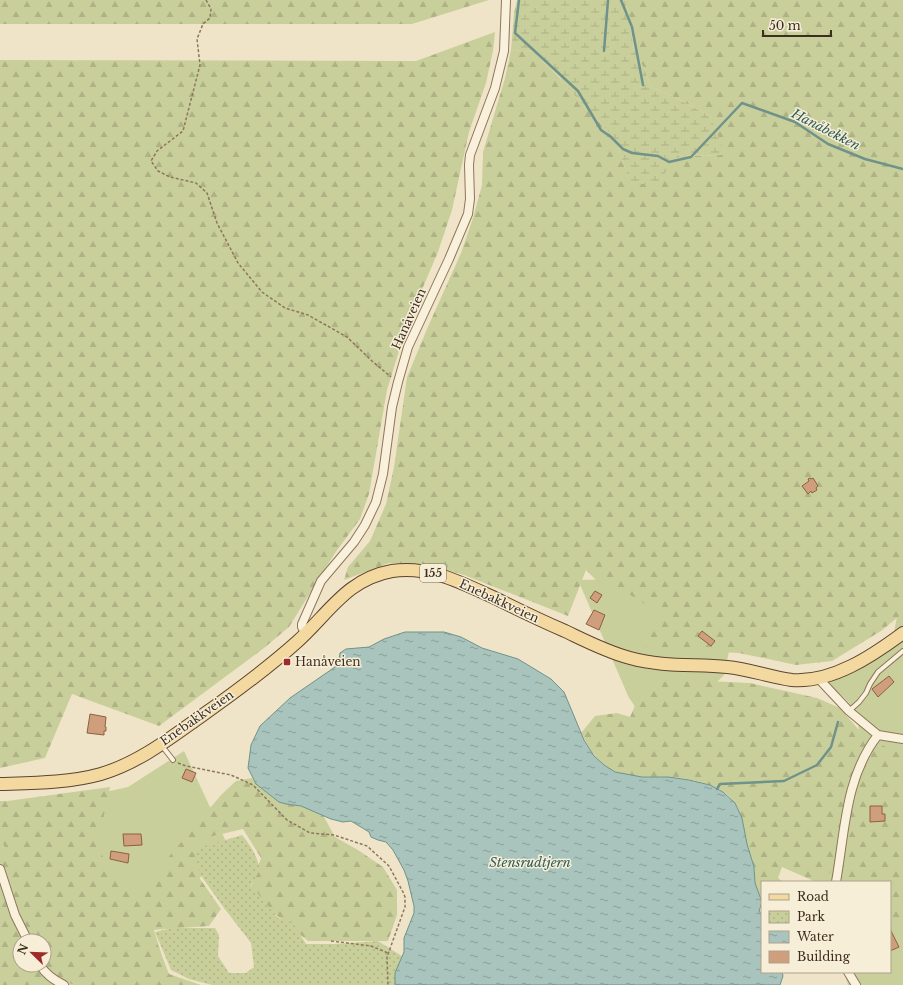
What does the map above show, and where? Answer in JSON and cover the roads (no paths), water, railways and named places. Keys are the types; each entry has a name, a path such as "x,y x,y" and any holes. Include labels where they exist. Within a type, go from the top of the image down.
{"main road":[{"name":"Enebakkveien","path":"0,784 62,781 96,775 124,766 136,760 262,672 306,634 336,601 360,582 379,574 390,572 405,570 438,574 590,643 631,659 659,664 736,668 792,680 818,678 838,672 882,648 903,633"}],"street":[{"name":"Hanåveien","path":"306,634 302,624 321,581 354,542 365,525 376,502 383,474 392,407 408,347 468,214 470,198 468,165 470,155 495,88 504,51 506,0"},
{"path":"818,678 849,711 878,736 903,739"},
{"path":"836,881 848,802 861,763 872,743 878,736"},
{"path":"0,869 15,915 24,933"},
{"path":"46,973 54,980 64,985"},
{"path":"849,973 856,985"}],"lane":[{"path":"849,711 866,693 878,672 903,651"},
{"path":"161,744 173,760"}],"water":[{"name":"Stensrudtjern","path":"405,632 444,632 461,637 482,648 518,659 551,679 564,692 584,740 594,756 604,765 615,772 642,777 668,777 689,780 710,785 723,792 735,803 742,818 747,844 754,867 755,883 761,899 759,911 761,914 761,973 782,973 783,976 780,985 395,985 395,973 404,952 404,938 414,913 414,906 404,870 393,850 386,842 371,837 369,832 351,821 343,822 331,819 301,806 279,802 256,784 248,768 251,745 260,726 290,698 335,667 339,660 340,653 346,649 369,647 384,639"}],"waterway":[{"name":"Hanåbekken","path":"519,0 515,33 578,91 601,130 611,137 623,149 632,153 658,156 669,162 691,157 742,103 795,122 828,144 865,159 903,169"},
{"path":"604,51 608,0"},
{"path":"621,0 632,27 643,85"},
{"path":"717,789 720,784 784,781 817,765 831,747 838,722"}],"place":[{"name":"Hanåveien","path":"287,662"}]}
